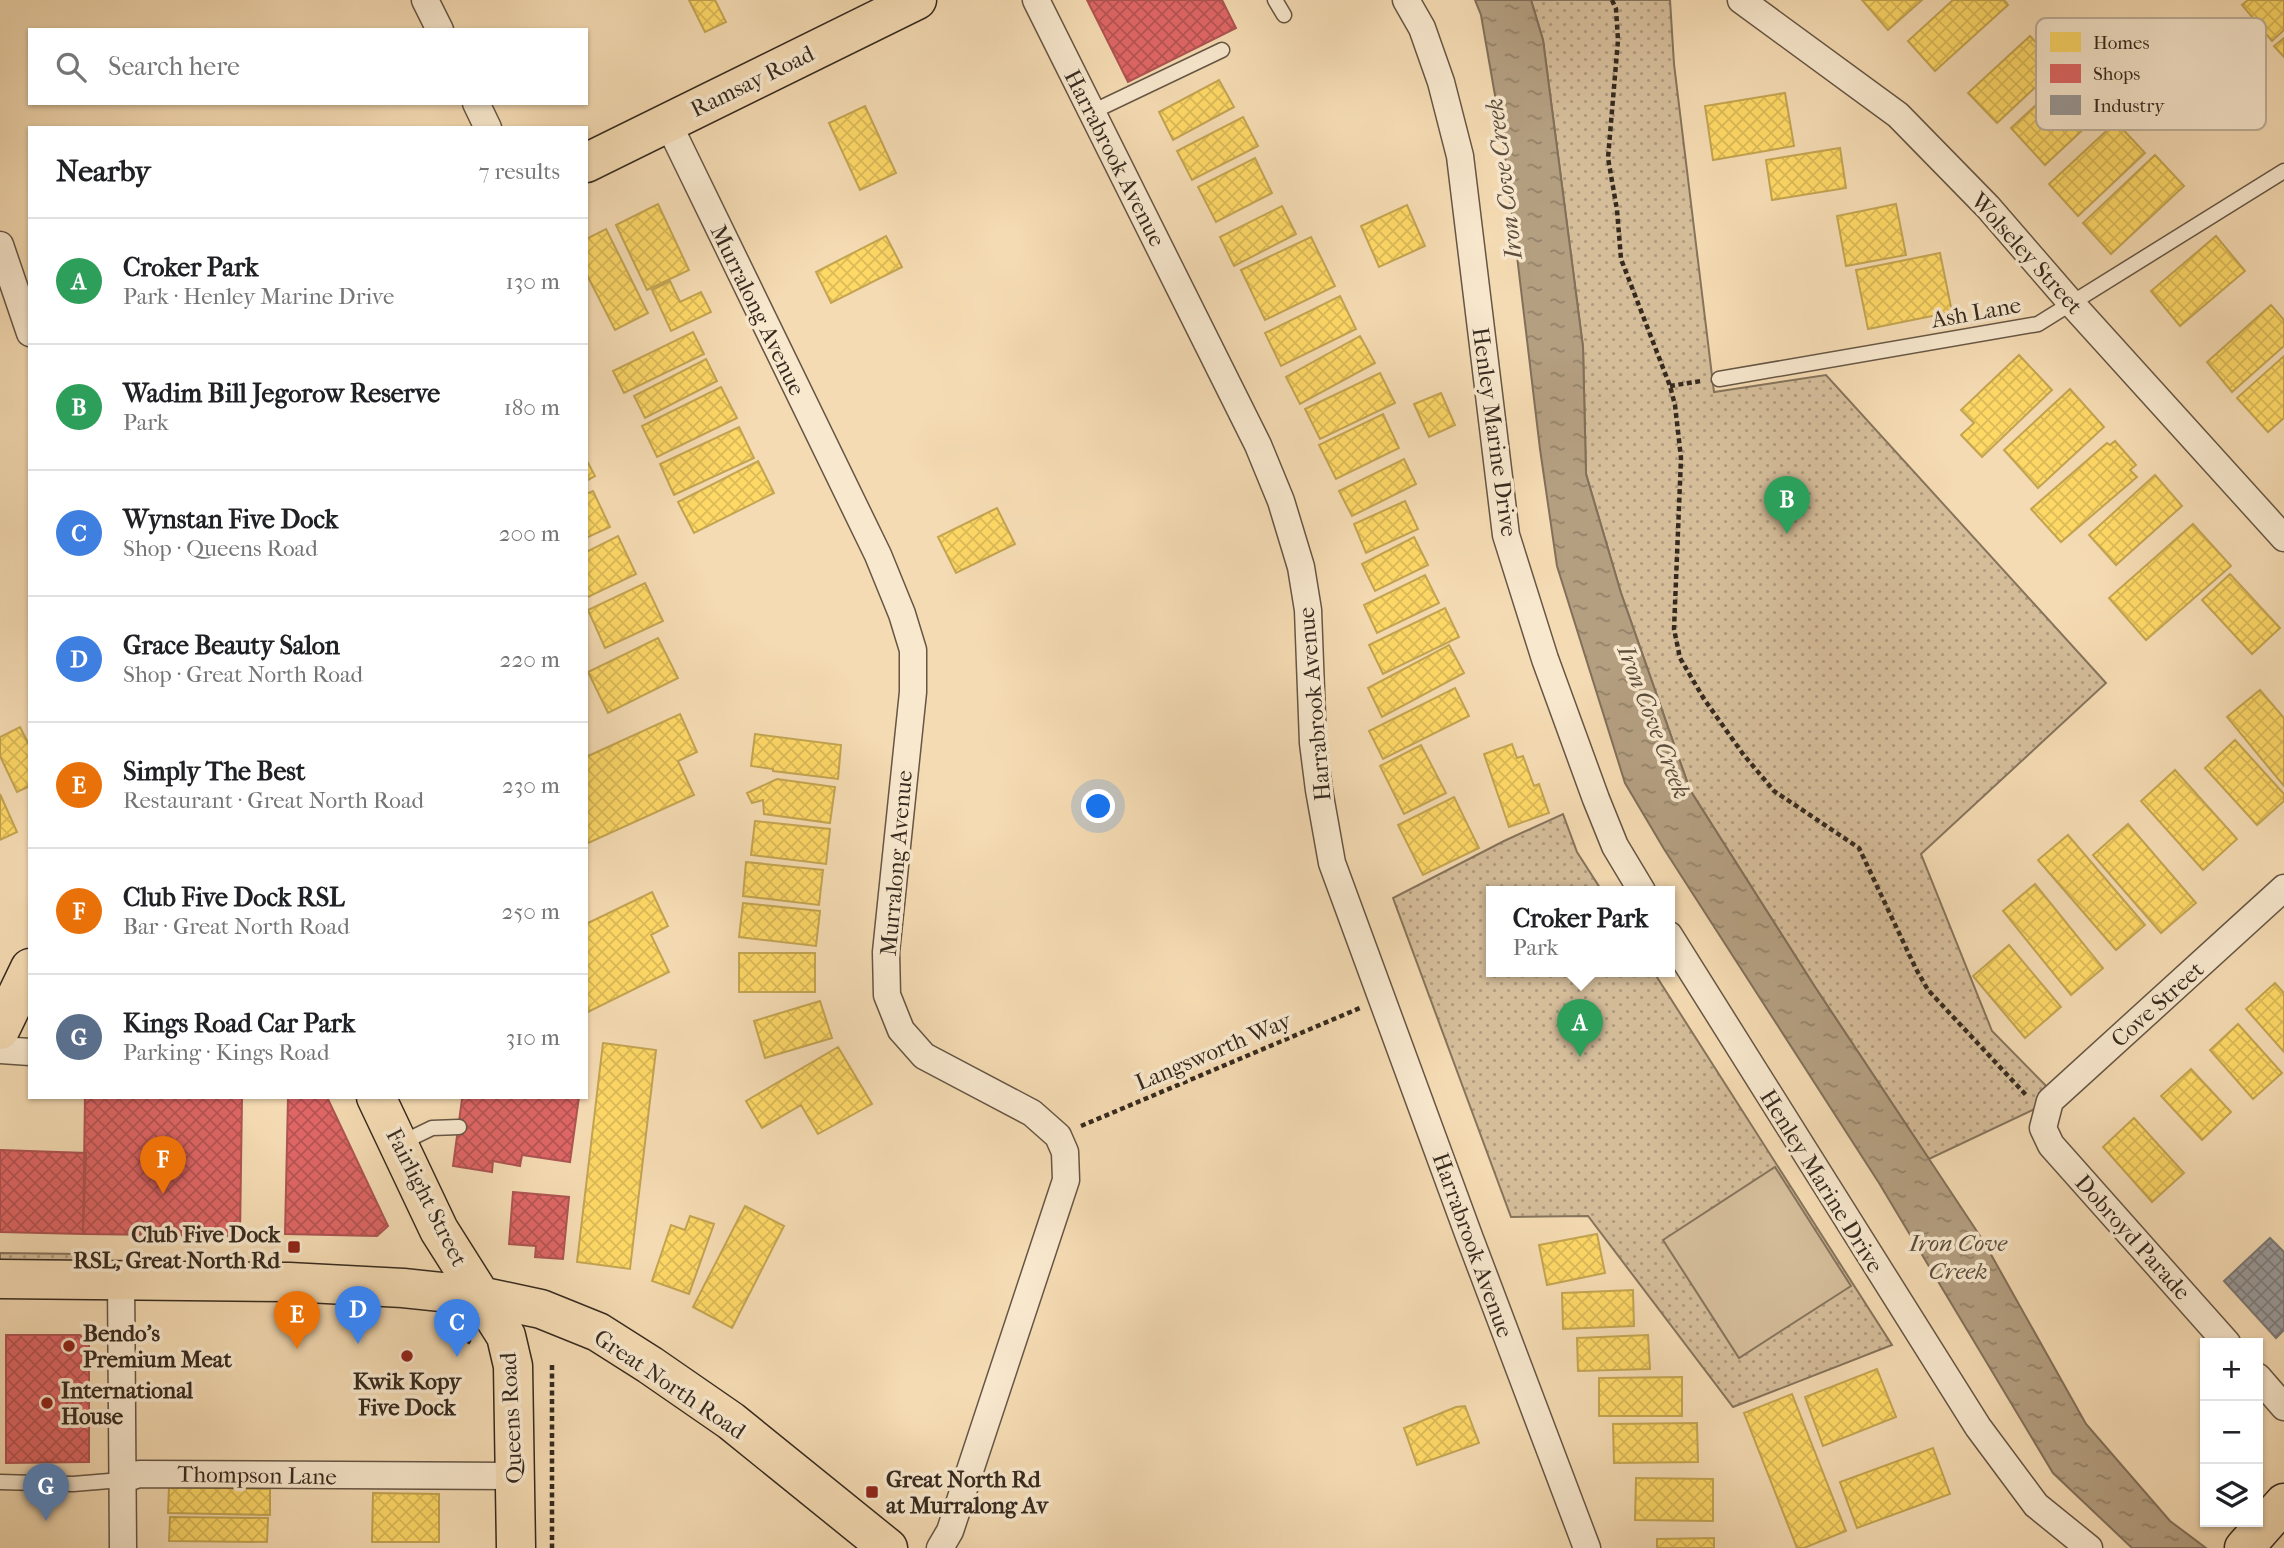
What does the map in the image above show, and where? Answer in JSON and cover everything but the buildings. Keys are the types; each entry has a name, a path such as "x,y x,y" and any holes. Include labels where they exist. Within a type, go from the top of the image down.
{"main road":[{"name":"Ramsay Road","path":"588,162 917,0"},
{"path":"1,1029 28,972"},
{"name":"Fairlight Street","path":"377,1099 443,1237 480,1296"},
{"name":"Great North Road","path":"0,1279 302,1283 403,1288 480,1296 541,1309 598,1332 650,1365 731,1421 888,1548"},
{"name":"Queens Road","path":"480,1296 506,1336 513,1366 516,1548"},
{"path":"2244,1548 2278,1510"}],"street":[{"path":"425,0 439,28"},
{"name":"Harrabrook Avenue","path":"1036,0 1258,445 1282,501 1301,567 1308,610 1314,743 1332,863 1587,1548"},
{"name":"Henley Marine Drive","path":"1406,0 1422,28 1441,82 1460,156 1506,535 1545,659 1596,799 1615,846 1639,886"},
{"name":"Wolseley Street","path":"1741,0 1898,115 1988,208 2284,538"},
{"path":"477,105 487,126"},
{"name":"Murralong Avenue","path":"668,122 878,555 902,614 913,650 912,692 886,952 887,995 901,1030 924,1056 1032,1113 1058,1136"},
{"path":"0,245 28,327"},
{"name":"Cove Street","path":"2045,1120 2050,1101 2284,888"},
{"name":"Henley Marine Drive","path":"1675,945 1978,1427 2036,1505 2089,1548"},
{"path":"1,1029 28,1050"},
{"name":"Dobroyd Parade","path":"2045,1120 2051,1145 2223,1338"},
{"path":"940,1548 950,1531 1066,1180 1065,1152 1058,1136"},
{"path":"121,1280 122,1548"},
{"path":"2263,1383 2284,1407"},
{"name":"Thompson Lane","path":"121,1480 139,1474 516,1476"}],"lane":[{"path":"1275,0 1284,15"},
{"path":"1092,111 1222,50"},
{"name":"Ash Lane","path":"1720,379 2038,324 2284,171"},
{"path":"398,1144 432,1128 459,1127"},
{"name":"Thompson Lane","path":"0,1482 73,1484 121,1480"}],"path":[{"path":"1612,0 1616,9 1618,40 1608,158 1617,210 1621,259 1670,386 1681,458 1674,629 1680,658 1743,754 1774,791 1859,848 1928,990 2045,1120"},
{"path":"1670,386 1720,379"},
{"name":"Langsworth Way","path":"1058,1136 1382,999"},
{"path":"443,1330 472,1344"},
{"name":"Queens Road","path":"552,1365 552,1548"}],"shaded area":[{"path":"1531,0 1670,0 1674,64 1714,392 1826,375 2106,683 1921,854 1992,1031 2058,1098 1929,1159 1815,987 1690,790 1621,593 1586,474 1583,347 1543,40"},
{"path":"1563,814 1577,852 1599,886 1486,886 1486,977 1657,977 1892,1345 1733,1407 1588,1216 1511,1217 1393,898"},
{"path":"1775,1167 1851,1286 1739,1358 1663,1240"},
{"path":"0,1253 84,1254 84,1262 0,1260"}],"water":[{"name":"Iron Cove Creek","path":"1475,0 1531,0 1543,40 1583,347 1586,474 1621,593 1690,790 1815,987 1984,1242 2086,1424 2170,1521 2206,1548 2132,1548 2053,1473 1879,1183 1664,849 1625,783 1557,566 1540,449 1504,147 1481,15"}],"place":[{"name":"Wadim Bill Jegorow Reserve","path":"1787,534"},
{"name":"Croker Park","path":"1580,1057"},
{"name":"Club Five Dock RSL","path":"163,1194"},
{"name":"Club Five Dock RSL, Great North Rd","path":"294,1247"},
{"name":"Grace Beauty Salon","path":"358,1344"},
{"name":"Bendo’s Premium Meat","path":"69,1346"},
{"name":"Simply The Best","path":"297,1349"},
{"name":"Kwik Kopy Five Dock","path":"407,1356"},
{"name":"Wynstan Five Dock","path":"457,1357"},
{"name":"International House","path":"47,1403"},
{"name":"Great North Rd at Murralong Av","path":"872,1492"},
{"name":"Kings Road Car Park","path":"46,1521"}]}
